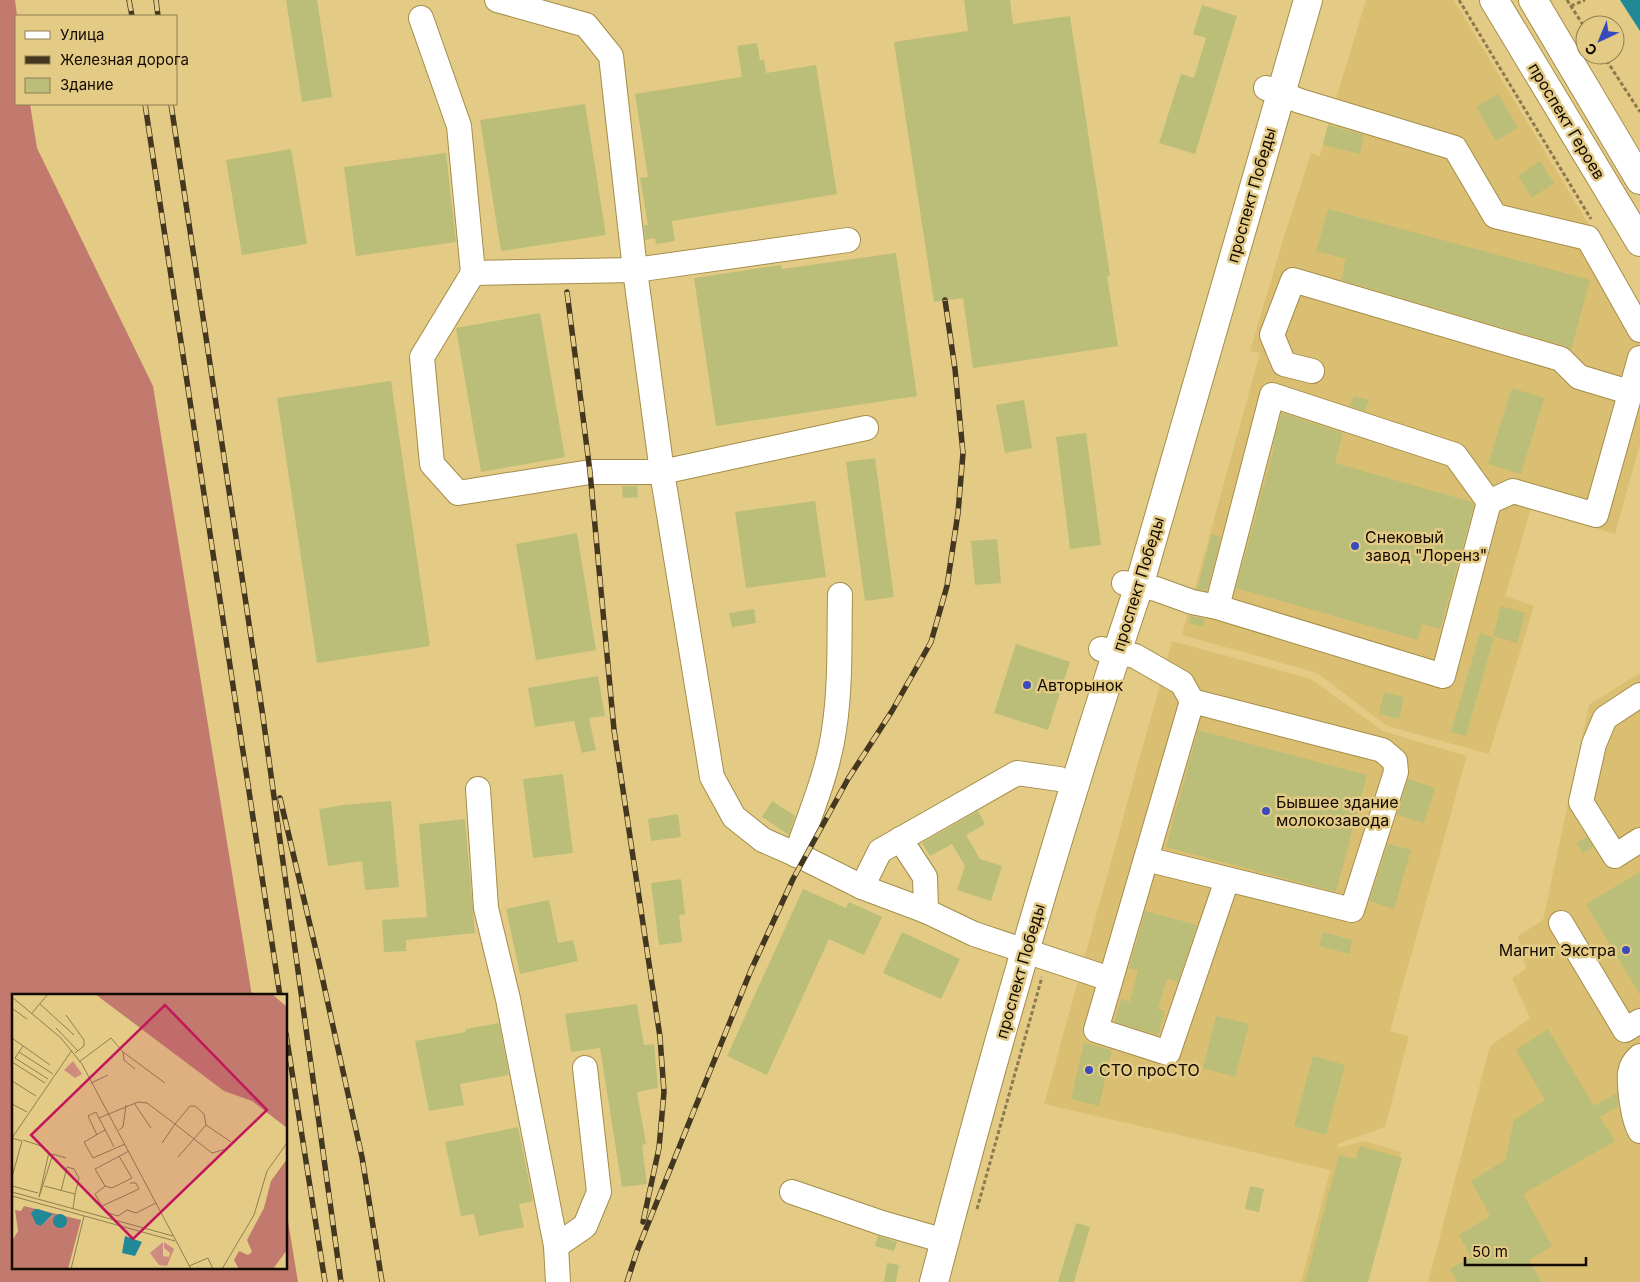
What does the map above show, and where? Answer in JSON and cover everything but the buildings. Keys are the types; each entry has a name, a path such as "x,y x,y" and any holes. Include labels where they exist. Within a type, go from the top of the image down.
{"main road":[{"name":"проспект Победы","path":"1273,91 1290,0"},
{"name":"проспект Победы","path":"1017,949 1131,585 1273,91 1308,0"},
{"name":"проспект Героев","path":"1494,0 1640,242"},
{"name":"проспект Героев","path":"1533,0 1640,180"},
{"name":"проспект Победы","path":"917,1282 937,1239 1017,949 1059,779 1109,651"},
{"name":"проспект Победы","path":"934,1282 937,1239"}],"lane":[{"path":"498,0 586,25 610,56 635,270 662,472 712,777 734,818 763,840 796,854 862,887 926,911 974,934 1110,979"},
{"path":"421,18 459,126 473,273 422,357 432,464 458,493 590,472 662,472 866,428"},
{"path":"1273,91 1455,148 1494,216 1588,238 1640,330"},
{"path":"473,273 635,270 848,240"},
{"path":"1312,371 1284,364 1272,336 1293,280 1561,359 1579,377 1630,392"},
{"path":"1489,502 1513,491 1596,515 1640,358"},
{"path":"1217,607 1272,395 1455,455 1489,502"},
{"path":"1131,585 1156,589 1192,602 1217,607 1444,676 1489,502"},
{"path":"796,854 824,776 834,730 839,682 840,595"},
{"path":"1109,651 1135,656 1182,683 1192,701 1096,1030 1168,1053 1227,880"},
{"path":"1640,695 1605,718 1594,744 1582,802 1614,856 1640,840"},
{"path":"1146,859 1352,910 1396,772 1396,761 1382,750 1192,701"},
{"path":"862,887 880,851 1017,773 1059,779"},
{"path":"478,789 486,908 508,999 556,1246 558,1282"},
{"path":"900,840 925,877 926,911"},
{"path":"1561,923 1625,1030 1640,1021"},
{"path":"1640,1056 1636,1059 1630,1071 1635,1123 1640,1131"},
{"path":"556,1246 585,1226 599,1192 585,1068"},
{"path":"792,1192 882,1223 937,1239"}],"path":[{"path":"1459,0 1595,226"},
{"path":"1567,0 1577,15"},
{"path":"1571,6 1585,0"},
{"path":"1609,65 1640,112"}],"shaded area":[{"path":"0,0 15,0 17,15 15,15 15,105 30,105 37,148 153,386 252,994 12,994 12,1270 288,1270 288,1221 298,1282 0,1282"},
{"path":"1366,0 1454,0 1640,310 1640,444 1615,534 1531,508 1505,596 1534,606 1489,754 1387,726 1317,673 1182,635 1260,353 1250,351 1311,153 1320,156"},
{"path":"1172,641 1311,679 1383,731 1467,756 1390,1031 1409,1036 1385,1127 1338,1144 1337,1148 1365,1141 1401,1152 1366,1282 1301,1282 1332,1164 1330,1170 1044,1104"},
{"path":"1640,673 1640,1282 1428,1282 1490,1046 1530,1018 1512,978 1526,969 1518,936 1543,920 1589,705"}],"water":[{"path":"1620,0 1640,0 1640,31"}],"railway":[{"path":"129,0 132,15"},
{"path":"156,0 158,15"},
{"path":"145,105 280,994"},
{"path":"171,105 263,717 341,1282"},
{"path":"567,292 590,472 614,730 660,1037 664,1092 659,1148 643,1222"},
{"path":"627,1282 637,1251 751,970 793,879 848,779 892,711 931,642 947,586 958,513 963,453 955,369 945,300"},
{"path":"280,798 362,1157 382,1282"},
{"path":"288,1047 325,1282"}],"place":[{"name":"Снековый завод \"Лоренз\"","path":"1355,546"},
{"name":"Авторынок","path":"1027,685"},
{"name":"Бывшее здание молокозавода","path":"1266,811"},
{"name":"Магнит Экстра","path":"1626,950"},
{"name":"СТО проСТО","path":"1089,1070"}]}
